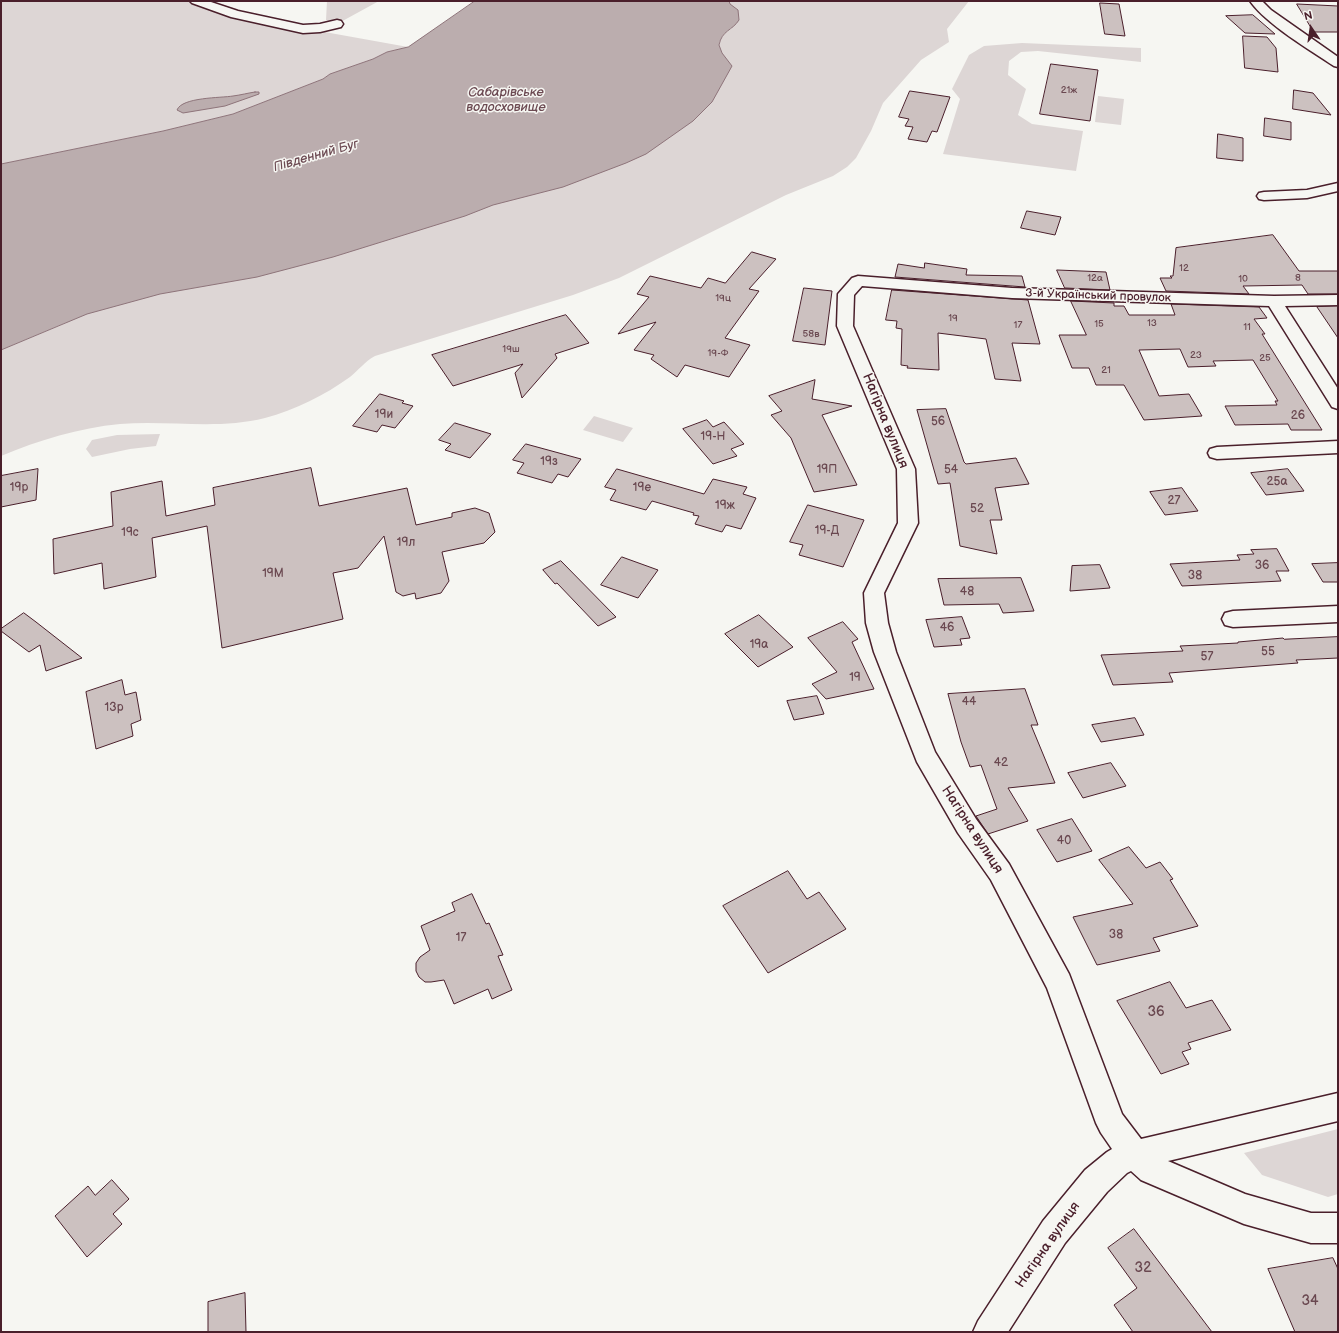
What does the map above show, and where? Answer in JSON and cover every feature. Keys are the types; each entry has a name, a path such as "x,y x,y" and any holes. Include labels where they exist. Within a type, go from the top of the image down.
{"street":[{"path":"196,1 235,14 303,29 320,28 337,24"},
{"path":"1256,1 1267,13 1338,63"},
{"path":"1264,196 1307,194 1338,187"},
{"name":"3-й Український провулок","path":"858,281 1012,293 1274,301 1338,300"},
{"name":"Нагірна вулиця","path":"858,281 846,294 845,326 906,470 908,523 874,593 877,623 885,652 925,755 967,826 1000,872 1059,983 1111,1123 1134,1155 1117,1162 1096,1181 1074,1207 1054,1232 989,1332"},
{"path":"1274,301 1338,403"},
{"path":"1217,453 1338,447"},
{"path":"1233,619 1338,614"},
{"path":"1134,1155 1338,1107"},
{"path":"1134,1155 1152,1169 1244,1209 1311,1228 1338,1228"}],"shaded area":[{"path":"1,1 196,1 308,29 408,47 387,52 373,59 330,74 323,79 233,114 163,131 1,164"},
{"path":"327,1 379,1 337,24 326,20"},
{"path":"729,1 969,1 947,29 949,42 921,60 883,103 871,131 856,158 847,167 833,176 786,195 619,278 573,295 375,356 350,377 320,396 287,411 265,418 247,422 211,424 138,423 89,428 30,445 1,456 1,350 66,323 78,301 722,53 720,49 721,38 732,28"},
{"path":"1022,43 1141,48 1141,62 1038,51 1021,52 1009,61 1008,75 1026,89 1018,115 1032,124 1083,131 1076,171 943,154 960,99 952,89 969,55 984,46"},
{"path":"1098,96 1124,99 1121,125 1095,122"},
{"path":"594,416 633,428 623,442 583,430"},
{"path":"160,434 156,446 130,449 92,457 86,449 92,440 117,435"},
{"path":"1338,1129 1338,1194 1328,1197 1262,1175 1244,1153"}],"water":[{"name":"Сабарівське водосховище","path":"475,1 729,1 730,4 738,10 739,20 722,36 719,45 722,53 732,66 712,102 693,121 646,154 626,163 563,187 493,205 465,216 333,257 257,277 160,294 87,314 1,350 1,164 163,131 233,114 323,79 330,74 373,59 387,52 408,47"},
{"path":"259,92 259,94 225,106 183,113 177,110 180,106 194,100"}],"building":[{"path":"1100,3 1119,4 1125,36 1105,34"},
{"path":"1297,4 1338,6 1338,32 1314,32"},
{"path":"1253,15 1275,34 1245,33 1226,16"},
{"path":"1243,36 1267,37 1276,48 1278,72 1245,68"},
{"path":"1051,64 1098,70 1090,121 1040,114"},
{"path":"1294,90 1313,93 1331,115 1293,109"},
{"path":"910,91 950,97 937,132 932,131 927,142 908,139 913,127 905,126 909,119 899,117"},
{"path":"1265,118 1291,122 1291,140 1264,136"},
{"path":"1218,134 1243,138 1243,161 1217,158"},
{"path":"1027,211 1061,217 1055,235 1021,228"},
{"path":"1273,235 1299,271 1338,271 1338,294 1308,294 1302,285 1243,286 1249,294 1166,291 1160,278 1172,278 1170,276 1173,276 1176,248"},
{"path":"752,252 776,259 749,289 759,291 725,338 750,345 729,377 685,365 677,377 651,359 654,355 634,350 656,322 618,334 649,297 637,294 650,276 701,288 708,278 725,283"},
{"path":"925,263 967,269 966,275 1022,276 1025,287 895,277 898,264 924,268"},
{"path":"1057,270 1106,272 1110,290 1065,288"},
{"path":"804,288 832,291 825,345 793,341"},
{"path":"892,290 1028,300 1040,344 1012,343 1021,381 995,379 986,339 938,333 939,370 907,368 908,366 901,365 902,329 896,328 897,321 886,320"},
{"path":"1071,301 1114,303 1114,306 1124,306 1129,315 1175,315 1171,304 1259,307 1267,318 1254,319 1265,334 1262,334 1322,430 1291,430 1288,424 1235,425 1225,406 1277,405 1275,401 1278,401 1253,360 1213,361 1216,366 1188,367 1180,349 1139,350 1159,396 1189,394 1202,416 1144,420 1124,385 1096,385 1089,368 1072,368 1059,335 1086,335"},
{"path":"1338,306 1338,338 1317,307"},
{"path":"566,315 589,343 555,354 557,358 522,398 515,373 523,364 453,386 432,355"},
{"path":"815,380 812,399 852,406 822,415 857,485 814,492 791,438 771,415 782,411 769,396"},
{"path":"380,394 404,401 402,403 413,406 395,428 382,425 377,432 353,426"},
{"path":"946,409 966,464 1016,458 1029,484 995,488 1002,520 990,520 997,554 960,546 950,483 938,484 917,410"},
{"path":"707,420 713,427 724,422 744,444 731,449 737,456 713,464 683,429"},
{"path":"455,423 491,434 470,458 445,450 451,444 439,440"},
{"path":"526,444 581,459 568,477 558,474 552,483 517,473 524,463 513,460"},
{"path":"311,468 319,506 407,488 416,525 452,517 452,513 475,508 489,513 495,532 484,543 442,552 449,581 441,593 416,599 415,593 403,596 396,592 384,536 358,568 333,573 343,619 222,648 207,526 152,538 156,577 104,589 102,563 54,574 53,539 113,526 111,492 162,481 166,516 215,505 213,488"},
{"path":"38,469 36,500 1,507 1,476"},
{"path":"617,469 704,494 713,479 747,487 743,494 756,498 741,529 726,525 722,532 695,524 699,516 693,515 694,513 652,501 646,510 610,500 616,490 605,487"},
{"path":"1288,469 1304,491 1266,495 1251,473"},
{"path":"1182,488 1198,511 1165,515 1150,492"},
{"path":"808,505 864,520 843,567 799,555 803,545 790,542"},
{"path":"1277,549 1289,571 1276,571 1281,581 1182,586 1170,564 1240,560 1237,555 1254,554 1251,550"},
{"path":"622,557 658,570 638,598 601,585"},
{"path":"561,561 616,617 598,626 557,583 555,584 543,570"},
{"path":"1338,563 1338,582 1323,582 1312,564"},
{"path":"1100,565 1110,588 1070,591 1072,566"},
{"path":"1021,578 1034,611 1003,613 999,604 944,605 938,579"},
{"path":"24,613 82,658 46,671 40,645 29,652 1,631 1,629"},
{"path":"759,615 793,647 758,667 725,634"},
{"path":"962,617 970,638 960,639 962,645 934,647 926,620"},
{"path":"843,622 858,639 852,642 874,689 826,699 812,684 837,672 808,638"},
{"path":"1338,637 1338,658 1296,660 1298,663 1169,673 1173,682 1113,685 1101,655 1183,651 1180,646 1238,643 1283,638"},
{"path":"122,680 125,695 136,692 141,720 131,724 133,736 96,749 86,692"},
{"path":"1025,689 1038,725 1031,725 1055,783 1008,788 1028,821 988,834 976,816 997,809 981,765 970,767 961,742 948,694"},
{"path":"817,696 824,714 794,720 787,701"},
{"path":"1135,718 1144,735 1101,742 1092,725"},
{"path":"1111,763 1126,786 1083,798 1068,773"},
{"path":"1072,819 1092,851 1057,862 1037,830"},
{"path":"1129,847 1146,868 1160,862 1173,879 1170,880 1198,926 1153,938 1160,951 1097,965 1073,917 1133,904 1099,860"},
{"path":"788,871 807,899 819,892 846,929 768,973 723,906"},
{"path":"472,894 486,924 489,923 503,955 498,956 512,990 492,999 488,989 454,1004 444,980 425,982 419,977 416,971 416,963 420,957 430,950 421,926 455,911 452,903"},
{"path":"1170,982 1186,1008 1212,1000 1231,1030 1188,1043 1191,1049 1182,1052 1189,1064 1161,1074 1117,1001"},
{"path":"112,1180 129,1199 113,1214 122,1224 87,1257 55,1216 88,1186 95,1195"},
{"path":"1134,1229 1212,1332 1133,1332 1114,1305 1137,1288 1108,1248"},
{"path":"1333,1258 1338,1269 1338,1332 1295,1332 1268,1269"},
{"path":"245,1293 246,1332 208,1332 208,1302"}],"water label":[{"name":"Південний Буг","path":"316,156"}]}
